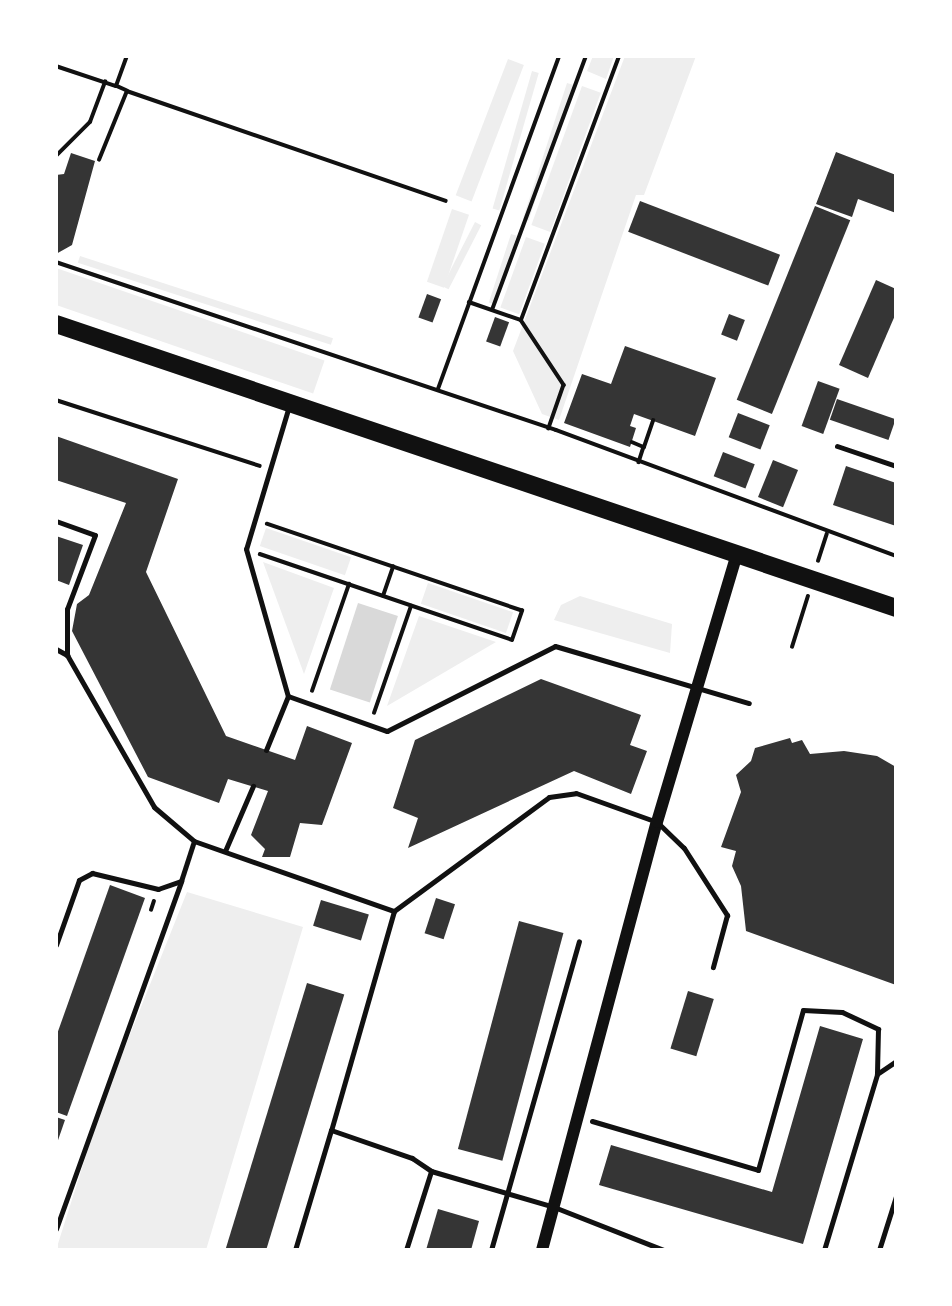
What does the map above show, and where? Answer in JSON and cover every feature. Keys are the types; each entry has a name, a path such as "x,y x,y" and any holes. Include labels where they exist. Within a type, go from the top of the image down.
{"main road":[{"path":"56,324 896,608"}],"street":[{"path":"542,1250 657,822 737,554"}],"lane":[{"path":"266,750 288,696 246,549 251,519 290,403"},
{"path":"837,446 896,466"},
{"path":"56,521 95,535 67,609 67,655 153,807 194,841 394,911"},
{"path":"288,696 387,732 537,651 555,646 749,703"},
{"path":"56,649 67,655"},
{"path":"225,850 253,786"},
{"path":"295,1250 394,911 549,797 576,793 657,822 684,848 727,915 713,967"},
{"path":"56,1229 194,841"},
{"path":"56,945 79,880 92,873 158,889 181,881"},
{"path":"491,1250 579,941"},
{"path":"592,1121 758,1170 803,1010 842,1012 878,1029 877,1074 824,1250"},
{"path":"877,1074 896,1061"},
{"path":"331,1130 412,1158 430,1171 554,1207 664,1250"},
{"path":"406,1250 430,1171"},
{"path":"878,1250 896,1196"}],"path":[{"path":"116,86 127,56"},
{"path":"438,389 559,56"},
{"path":"492,310 586,56"},
{"path":"521,320 620,56"},
{"path":"56,66 446,201"},
{"path":"56,156 90,122 105,82"},
{"path":"99,160 127,91"},
{"path":"56,262 438,389 896,556"},
{"path":"469,302 521,320 564,385 549,428"},
{"path":"56,400 267,468"},
{"path":"639,462 653,421"},
{"path":"632,442 644,447"},
{"path":"246,549 512,640 522,611 251,519"},
{"path":"383,596 393,567"},
{"path":"310,697 349,584"},
{"path":"372,718 411,606"}],"shaded area":[{"path":"593,56 614,56 606,79 587,71"},
{"path":"625,56 696,56 644,195 636,195 559,420 542,414 513,351"},
{"path":"508,59 524,65 472,201 456,195"},
{"path":"532,71 539,73 499,210 493,208"},
{"path":"567,83 573,85 529,221 523,219"},
{"path":"582,86 601,93 550,232 531,225"},
{"path":"452,209 469,215 444,288 427,282"},
{"path":"475,222 481,225 449,289 442,286"},
{"path":"511,234 517,236 494,304 489,302"},
{"path":"526,237 545,244 519,314 500,307"},
{"path":"80,256 333,338 331,345 78,263"},
{"path":"56,268 325,360 313,394 56,305"},
{"path":"266,528 351,557 345,575 260,546"},
{"path":"263,562 334,588 304,674"},
{"path":"428,583 513,612 506,633 421,604"},
{"path":"580,596 672,624 670,653 554,620 561,605"},
{"path":"358,603 398,616 370,703 330,690"},
{"path":"419,616 496,642 387,706"},
{"path":"187,892 303,927 206,1250 56,1250 103,1102"}],"building":[{"path":"836,152 896,175 896,213 858,199 852,217 816,204"},
{"path":"71,153 95,161 72,245 56,254 56,175 64,174"},
{"path":"640,201 780,255 768,286 628,232"},
{"path":"815,206 850,220 772,414 737,400"},
{"path":"876,280 896,289 896,313 868,378 839,365"},
{"path":"427,294 441,299 433,323 418,317"},
{"path":"729,314 745,320 737,341 721,335"},
{"path":"495,317 509,322 500,347 486,341"},
{"path":"625,346 716,378 695,436 634,414 630,426 636,428 630,447 564,423 582,374 611,384"},
{"path":"818,381 840,389 823,434 802,426"},
{"path":"837,399 896,419 888,440 830,420"},
{"path":"738,413 770,425 760,449 729,437"},
{"path":"56,436 178,479 146,572 226,736 295,760 307,726 352,743 322,825 300,823 290,857 262,857 265,849 251,835 268,791 228,779 219,803 148,777 72,631 77,604 89,595 126,503 56,480"},
{"path":"723,452 755,464 745,488 714,476"},
{"path":"773,460 798,470 783,507 758,497"},
{"path":"846,466 896,483 896,526 833,505"},
{"path":"56,536 83,545 69,585 56,580"},
{"path":"541,679 641,715 630,745 647,751 631,794 574,771 408,848 418,818 393,808 415,740"},
{"path":"790,738 792,743 802,740 810,754 844,751 877,756 896,767 896,985 746,931 741,886 732,866 736,851 721,847 741,792 736,775 751,761 755,748"},
{"path":"110,885 145,898 67,1116 56,1112 56,1037"},
{"path":"436,898 455,904 444,939 425,933"},
{"path":"321,900 369,915 361,940 313,926"},
{"path":"519,921 563,933 502,1161 458,1149"},
{"path":"307,983 344,994 266,1250 226,1249"},
{"path":"688,991 714,999 696,1056 670,1048"},
{"path":"820,1026 863,1039 803,1244 599,1185 611,1145 772,1192"},
{"path":"56,1117 65,1120 56,1146"},
{"path":"438,1209 479,1221 471,1250 426,1250"}]}
